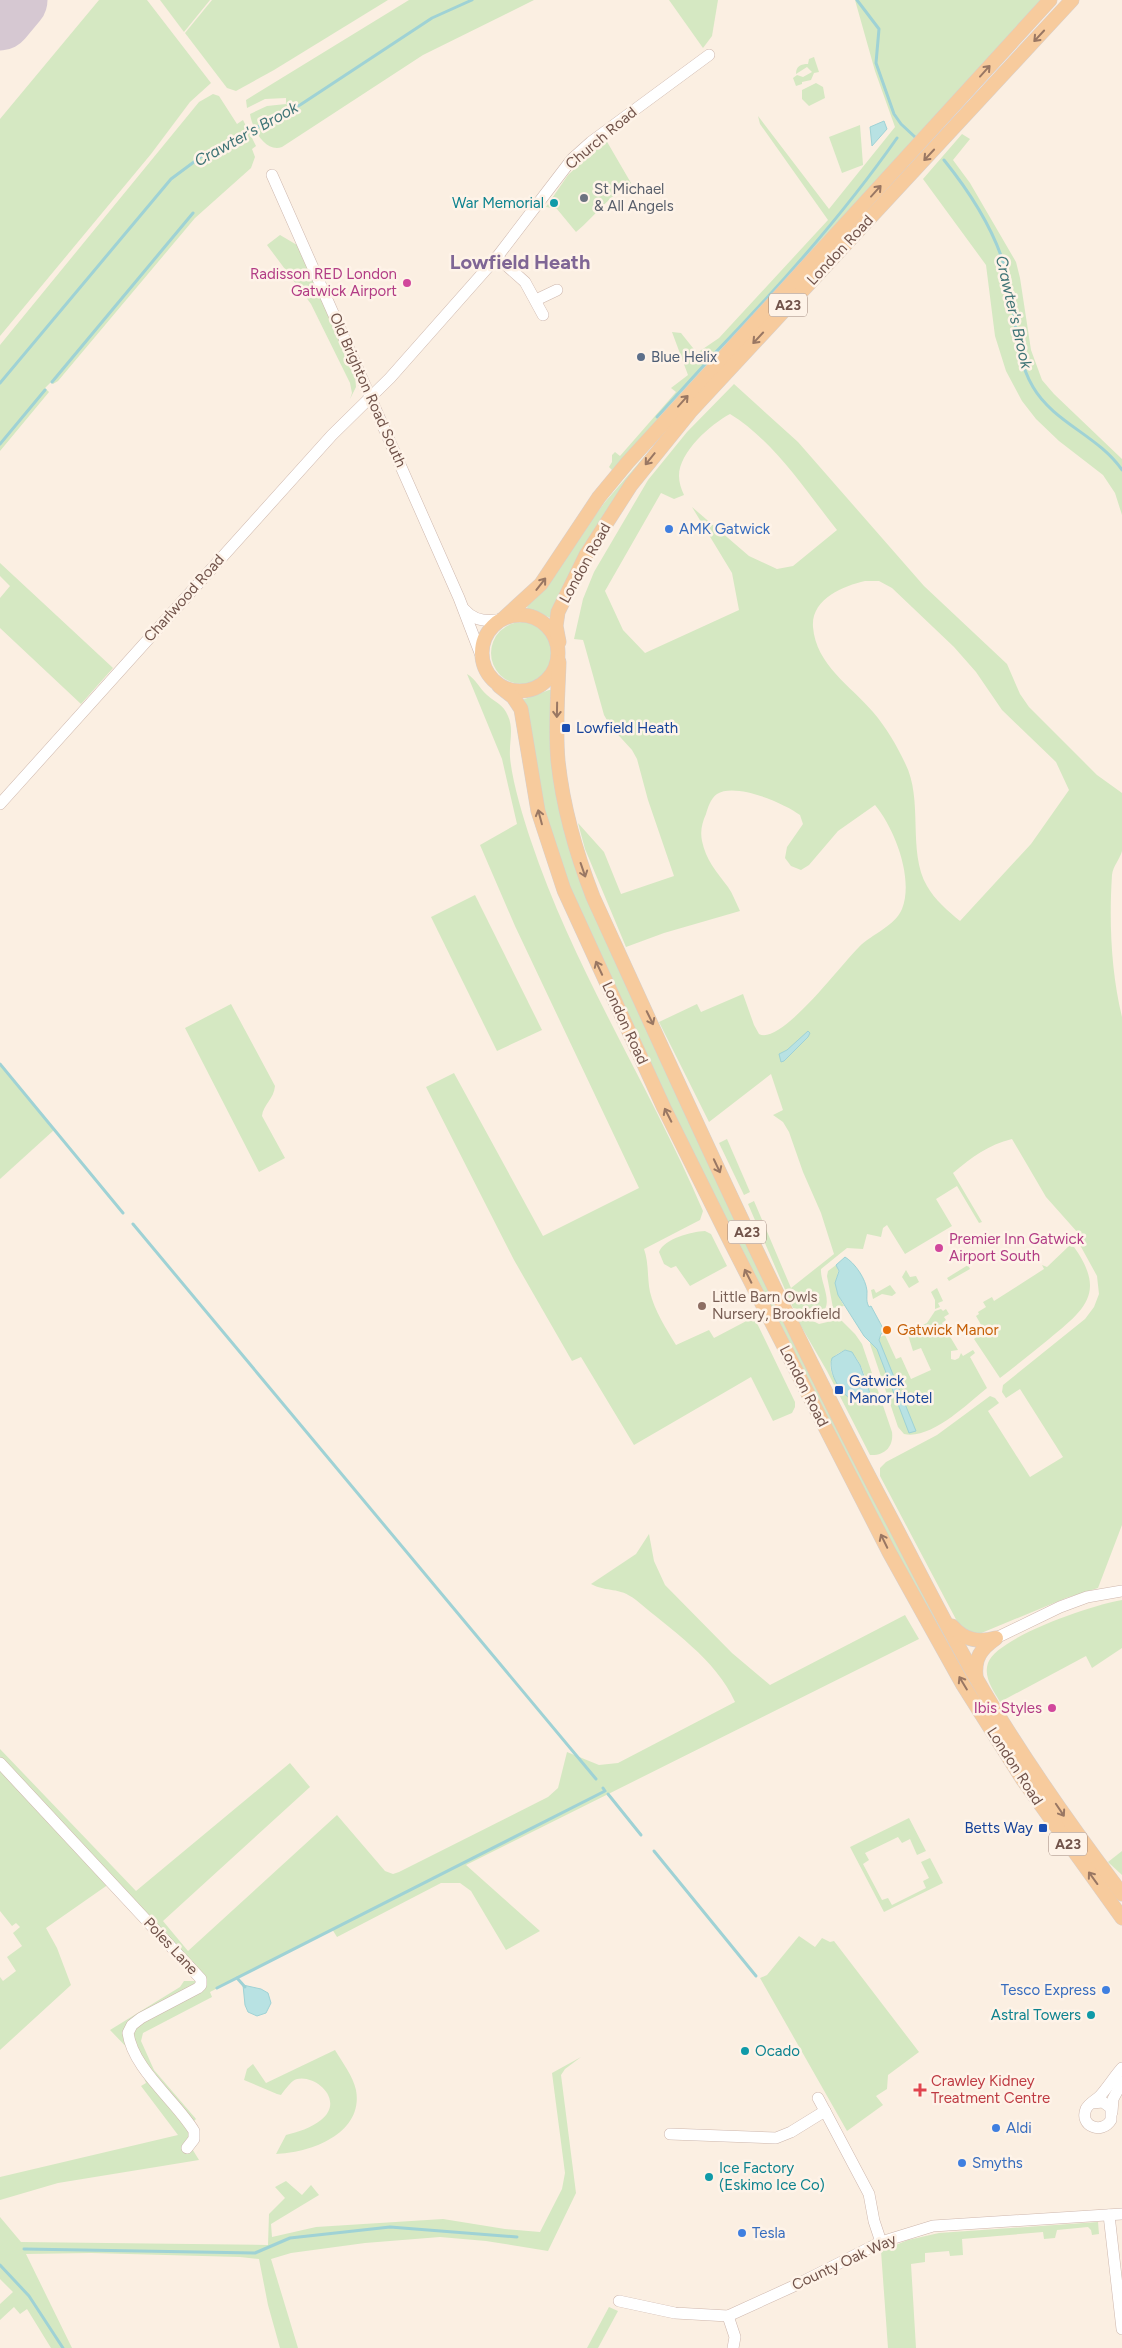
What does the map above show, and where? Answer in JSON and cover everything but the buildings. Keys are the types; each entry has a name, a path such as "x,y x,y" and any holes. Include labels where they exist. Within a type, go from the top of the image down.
{"main road":[{"name":"London Road","path":"504,618 541,584 599,497 628,462 1050,0"},
{"name":"London Road","path":"559,642 556,621 565,596 599,533 641,470 690,412 1072,0"},
{"path":"522,616 541,621 551,628 559,642 559,662 551,675 536,688 521,690 499,686 489,675 482,658 481,645 485,636 504,618 522,616"},
{"name":"London Road","path":"559,662 557,712 560,780 571,829 593,897 780,1302 932,1597 977,1680 1033,1770 1122,1894"},
{"name":"London Road","path":"499,686 515,700 521,709 536,805 564,890 664,1108 730,1241 889,1552 963,1685 1022,1780 1122,1918"},
{"path":"932,1597 950,1625 962,1635 978,1641 996,1638"},
{"path":"977,1680 978,1656 996,1638"}],"street":[{"name":"Church Road","path":"372,396 497,257 528,218 560,172 578,152 709,55"},
{"name":"Old Brighton Road South","path":"272,175 372,396 463,606 482,658"},
{"path":"497,257 523,279 543,315"},
{"path":"536,300 557,290"},
{"name":"Charlwood Road","path":"0,804 332,435 372,396"},
{"path":"463,606 469,614 477,619 489,621 504,618"},
{"path":"996,1638 1060,1607 1087,1597 1122,1590"},
{"name":"Poles Lane","path":"0,1763 202,1979 201,1985 198,1988 136,2021 128,2033 137,2055 194,2131 194,2139 187,2148"},
{"path":"1122,2068 1086,2109 1085,2117 1088,2124 1095,2128 1103,2128 1108,2125 1112,2118 1115,2094 1122,2082"},
{"path":"818,2098 869,2194 874,2221 881,2242"},
{"path":"1092,2103 1104,2102 1112,2112"},
{"path":"670,2134 776,2138 791,2132 825,2111"},
{"name":"County Oak Way","path":"619,2301 679,2314 728,2316 796,2285 881,2242 933,2226 1122,2214"},
{"path":"1109,2215 1122,2329"},
{"path":"728,2316 735,2337 733,2348"}],"green space":[{"path":"99,0 147,0 211,83 190,102 151,154 0,336 0,119"},
{"path":"160,0 210,0 184,32"},
{"path":"212,0 388,0 274,70 236,91 227,88 185,33"},
{"path":"409,0 534,0 423,55 282,147 270,146 260,138 253,126 250,114 267,106 286,104 286,98 265,99 247,108 246,100"},
{"path":"669,0 718,0 712,36 703,48"},
{"path":"855,0 1044,0 614,472 609,467 612,462 612,455 615,452 620,456 676,392 671,388 688,375 672,332 681,333 697,353 719,338 828,220 760,124 758,116 829,209 895,127 875,71"},
{"path":"814,57 819,72 814,73 811,80 796,86 793,78 797,75 803,77 812,72 807,67 796,74 798,67 808,64 809,59"},
{"path":"816,83 823,87 825,98 809,106 802,99 802,90"},
{"path":"213,94 219,96 237,124 243,120 256,146 252,149 255,157 251,168 195,218 58,381 53,384 51,382 45,388 49,392 0,451 0,345 199,102"},
{"path":"860,125 863,165 842,173 829,137"},
{"path":"962,134 970,139 953,160 970,183 1016,262 1031,350 1042,380 1054,394 1122,459 1122,515 1115,493 1103,475 1059,441 1036,419 1022,401 1006,371 995,336 986,265 923,179"},
{"path":"606,140 631,183 608,201 576,232 557,209 546,207 568,175"},
{"path":"280,235 297,245 355,375 356,387 350,399 352,393 350,383 311,304 267,245"},
{"path":"734,384 798,442 924,586 1007,664 1020,694 1029,707 1097,775 1122,793 1122,851 1112,875 1111,910 1113,964 1122,1017 1122,1525 1098,1588 1066,1598 979,1634 974,1634 959,1625 880,1476 880,1468 886,1462 937,1435 990,1396 999,1403 988,1411 1030,1477 1063,1457 1020,1389 1006,1398 1002,1392 1003,1385 1085,1319 1094,1307 1099,1294 1097,1276 1080,1245 1078,1233 1046,1197 1012,1139 981,1152 953,1173 982,1222 979,1223 957,1186 936,1199 952,1226 905,1254 887,1225 883,1228 881,1237 867,1234 863,1249 847,1248 821,1269 827,1300 825,1309 817,1312 793,1308 748,1204 754,1201 791,1288 834,1254 821,1213 803,1172 789,1132 783,1122 773,1115 783,1110 771,1074 709,1122 659,1022 697,1004 701,1012 743,994 759,1034 769,1034 782,1028 811,1001 864,942 889,925 899,915 905,897 906,883 901,855 889,827 875,805 838,831 809,865 801,870 791,866 785,858 787,847 803,824 800,815 783,805 747,792 725,791 717,794 711,801 702,824 701,837 709,860 730,890 740,911 664,933 626,947 585,849 578,823 604,852 621,894 674,876 648,800 637,759 632,750 611,727 604,715 583,640 574,639 583,599 594,572 648,480 687,432","holes":["730,414 746,425 775,452 837,530 793,566 777,569 749,556 692,507 732,573 739,610 645,653 623,630 605,591 661,493 674,499 684,495 680,486 680,467 690,448 714,425","865,581 879,581 892,588 954,647 976,672 1002,710 1056,762 1069,790 1031,844 960,921 934,896 921,872 916,841 914,793 911,777 902,757 878,718 828,664 816,640 813,627 814,617 823,601 838,590"]},
{"path":"657,442 620,491 551,618 528,609 527,607 605,502"},
{"path":"0,563 113,668 81,704 0,628 0,598 10,586 0,576"},
{"path":"516,622 528,622 544,631 551,641 553,653 551,665 544,675 528,684 516,684 505,679 496,670 491,659 491,647 496,636 505,627"},
{"path":"467,674 473,678 487,695 502,706 508,716 511,731 510,757 515,788 531,841 549,889 590,982 660,1119 703,1211 700,1220 644,1249 650,1292 654,1306 676,1345 709,1330 714,1338 754,1317 795,1402 792,1413 773,1421 751,1377 634,1445 581,1357 572,1361 514,1260 426,1087 454,1073 543,1236 639,1188 515,926 480,845 517,824 502,759"},
{"path":"551,690 551,719 593,910 999,1726 988,1716 928,1613 665,1098 569,886 546,820 522,700"},
{"path":"475,895 542,1030 497,1051 431,917"},
{"path":"231,1004 275,1086 273,1095 264,1108 262,1116 285,1158 259,1172 185,1028"},
{"path":"0,1064 54,1130 0,1179"},
{"path":"727,1139 750,1192 744,1195 719,1143"},
{"path":"705,1231 711,1234 727,1266 690,1286 676,1266 671,1268 664,1264 659,1252 672,1239 686,1234"},
{"path":"1069,1246 1074,1247 1084,1263 1089,1276 1090,1288 1082,1309 1049,1339 1000,1378 974,1339 984,1330 976,1316 979,1314 978,1312 986,1307 983,1302 992,1297 994,1301 1044,1269 1042,1265 1047,1267"},
{"path":"836,1265 838,1271 836,1287 844,1306 833,1308 827,1276 828,1271"},
{"path":"968,1265 970,1269 949,1281 947,1278"},
{"path":"906,1270 910,1277 916,1276 919,1282 909,1288 902,1277"},
{"path":"890,1285 896,1293 892,1296 882,1294 873,1299 871,1290 874,1289 876,1293"},
{"path":"937,1288 943,1301 938,1303 940,1307 935,1309 935,1300 931,1292"},
{"path":"941,1309 943,1311 946,1309 949,1314 944,1317 946,1320 942,1323 958,1350 951,1351 951,1359 955,1360 959,1358 961,1353 963,1356 973,1350 975,1353 970,1357 987,1388 937,1426 926,1432 904,1434 898,1427 870,1344 871,1341 885,1335 896,1359 901,1357 911,1379 931,1370 921,1348 913,1351 907,1332 927,1323 935,1311"},
{"path":"794,1314 801,1315 819,1324 840,1319 862,1344 892,1432 890,1446 887,1450 880,1454 870,1455 827,1371","holes":["845,1350 851,1352 859,1363 872,1399 854,1402 833,1375 831,1361 836,1355"]},
{"path":"649,1534 654,1561 665,1585 732,1653 770,1685 905,1615 919,1639 466,1865 540,1931 506,1950 471,1891 460,1883 441,1883 337,1937 332,1929 210,1992 212,1997 143,2033 141,2041 154,2070 196,2119 187,2128 191,2134 191,2147 199,2160 58,2183 0,2200 0,2177 178,2135 141,2086 146,2083 135,2056 110,2030 180,1987 184,1981 197,1981 109,1884 46,1928 57,1948 71,1985 0,2050 0,1977 3,1981 16,1971 7,1957 22,1946 13,1933 20,1927 16,1923 12,1926 0,1911 0,1749 136,1891 290,1763 310,1787 163,1921 188,1951 337,1815 385,1871 393,1874 548,1797 558,1788 567,1752 599,1765 618,1763 735,1702 716,1672 678,1634 630,1596 591,1584 636,1554"},
{"path":"1122,1600 1122,1648 1092,1668 1086,1656 1000,1702 990,1684 987,1673 988,1663 995,1653 1009,1643 1048,1623 1091,1608"},
{"path":"909,1818 926,1851 917,1855 910,1839 902,1843 898,1837 865,1853 869,1860 863,1864 882,1900 888,1898 892,1905 926,1888 923,1881 929,1878 921,1862 930,1858 943,1883 884,1912 850,1847"},
{"path":"1122,1851 1122,1875 1108,1862"},
{"path":"799,1936 815,1947 822,1938 830,1942 834,1941 919,2052 888,2075 887,2089 876,2096 883,2105 847,2131 760,1978 767,1975"},
{"path":"335,2050 355,2085 356,2105 352,2118 332,2138 318,2145 290,2153 276,2154 286,2135 300,2131 321,2120 328,2112 330,2103 328,2095 323,2088 308,2079 293,2081 281,2095 277,2094 244,2080 247,2069 253,2064 266,2083"},
{"path":"581,2057 565,2069 561,2075 576,2193 548,2251 486,2241 440,2237 365,2243 291,2253 271,2259 298,2348 280,2348 268,2305 259,2259 240,2257 91,2253 26,2254 72,2348 51,2348 27,2309 20,2314 14,2307 0,2320 0,2304 13,2292 0,2279 0,2217 21,2242 268,2245 269,2214 285,2198 275,2187 286,2181 302,2195 311,2185 319,2195 271,2224 272,2237 316,2227 443,2219 505,2229 540,2232 562,2189 565,2173 552,2073"},
{"path":"1098,2222 1099,2234 1092,2235 1088,2227 1057,2230 1055,2238 1044,2239 1043,2232 962,2239 963,2255 950,2256 949,2251 925,2253 925,2262 911,2264 916,2348 888,2348 881,2251 908,2240 939,2233"},
{"path":"609,2307 618,2311 598,2348 587,2348"}],"water":[{"path":"884,121 887,129 872,146 870,127"},
{"path":"808,1031 810,1033 808,1037 781,1062 779,1054 787,1050"},
{"path":"845,1257 856,1267 865,1281 868,1305 869,1307 871,1306 885,1332 881,1334 879,1340 916,1431 909,1433 877,1349 864,1336 838,1295 835,1283 839,1271 836,1265"},
{"path":"845,1350 852,1352 860,1365 872,1399 868,1404 861,1404 847,1396 836,1382 832,1373 832,1358"},
{"path":"243,1985 261,1989 268,1993 271,2003 266,2013 257,2016 248,2012 245,2005"}],"waterway":[{"name":"Crawter's Brook","path":"0,383 171,179 202,156 300,105 432,18 472,0"},
{"name":"Crawter's Brook","path":"857,0 879,29 876,63 894,114 901,124 915,137"},
{"path":"714,354 763,302 833,222 897,138"},
{"name":"Crawter's Brook","path":"944,160 975,203 999,250 1009,284 1019,350 1033,387 1042,400 1064,420 1101,448 1122,470"},
{"path":"52,382 193,213"},
{"path":"657,417 706,363"},
{"path":"0,444 45,390"},
{"path":"0,1064 123,1213"},
{"path":"133,1224 596,1779"},
{"path":"217,1988 605,1791 603,1788"},
{"path":"608,1794 641,1835"},
{"path":"654,1851 756,1976"},
{"path":"237,1978 245,1987"},
{"path":"24,2249 255,2253 290,2238 390,2227 517,2237"},
{"path":"0,2265 29,2296 63,2348"}],"runway":[{"path":"0,18 15,0"}],"place":[{"name":"St Michael & All Angels","path":"584,198"},
{"name":"War Memorial","path":"554,203"},
{"name":"Radisson RED London Gatwick Airport","path":"407,283"},
{"name":"Blue Helix","path":"641,357"},
{"name":"AMK Gatwick","path":"669,529"},
{"name":"Lowfield Heath","path":"566,728"},
{"name":"Premier Inn Gatwick Airport South","path":"939,1248"},
{"name":"Little Barn Owls Nursery, Brookfield","path":"702,1306"},
{"name":"Gatwick Manor","path":"887,1330"},
{"name":"Gatwick Manor Hotel","path":"839,1390"},
{"name":"Ibis Styles","path":"1052,1708"},
{"name":"Betts Way","path":"1043,1828"},
{"name":"Tesco Express","path":"1106,1990"},
{"name":"Astral Towers","path":"1091,2015"},
{"name":"Ocado","path":"745,2051"},
{"name":"Crawley Kidney Treatment Centre","path":"920,2090"},
{"name":"Aldi","path":"996,2128"},
{"name":"Smyths","path":"962,2163"},
{"name":"Ice Factory (Eskimo Ice Co)","path":"709,2177"},
{"name":"Tesla","path":"742,2233"}],"district":[{"name":"Lowfield Heath","path":"520,262"}]}
